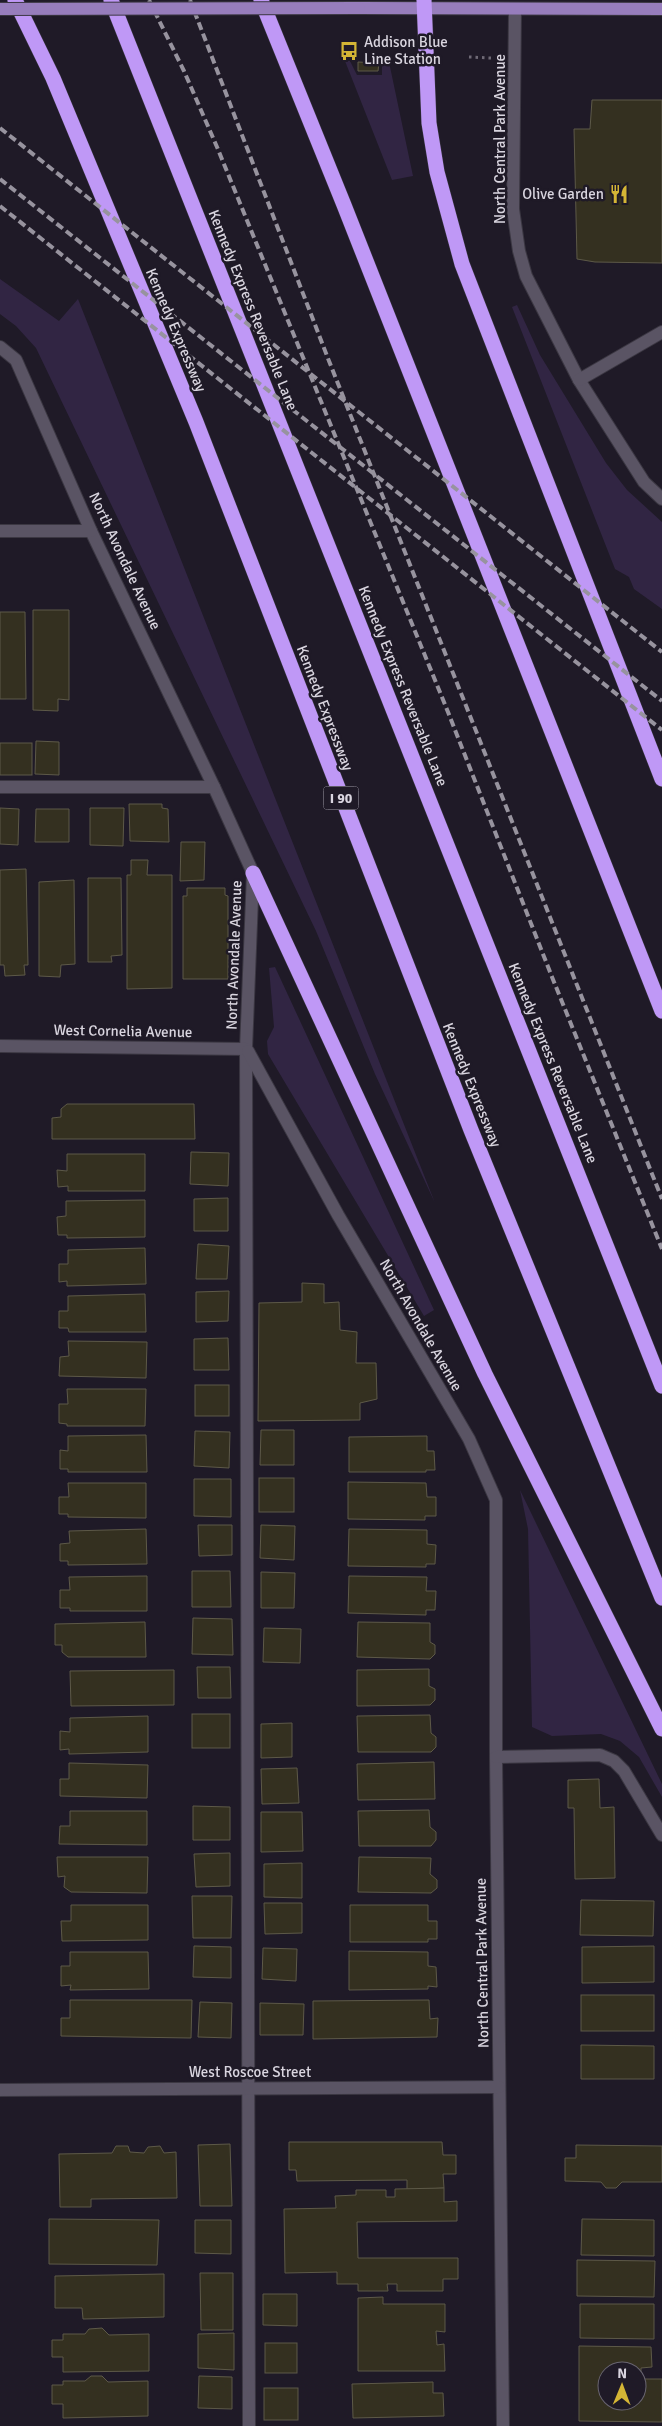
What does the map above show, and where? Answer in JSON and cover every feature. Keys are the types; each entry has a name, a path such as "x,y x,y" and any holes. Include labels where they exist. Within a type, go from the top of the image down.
{"highway":[{"name":"Kennedy Expressway","path":"15,0 53,78 196,422 471,1130 662,1598"},
{"name":"Kennedy Express Reversable Lane","path":"111,0 662,1386"},
{"path":"261,0 662,1010"},
{"path":"424,4 429,123 437,172 462,264 662,779"},
{"path":"253,873 485,1374 662,1729"}],"main road":[{"path":"0,9 359,8 424,4 515,9 662,9"}],"street":[{"name":"North Central Park Avenue","path":"515,9 513,208 519,251 526,276 578,380 644,482 662,499"},
{"path":"578,380 662,332"},
{"name":"North Avondale Avenue","path":"0,347 16,360 91,531 214,786 253,873 246,1049 338,1215 468,1439 496,1500"},
{"path":"0,531 91,531"},
{"path":"0,787 214,786"},
{"name":"West Cornelia Avenue","path":"0,1046 246,1049"},
{"path":"246,1049 246,2089 249,2426"},
{"name":"North Central Park Avenue","path":"496,1500 496,1757 503,2426"},
{"path":"496,1757 600,1755 614,1761 624,1772 662,1835"},
{"name":"West Roscoe Street","path":"0,2090 499,2087"}],"path":[{"path":"469,57 492,58"}],"shaded area":[{"path":"345,61 350,61 357,75 382,75 382,62 389,62 413,176 392,180"},
{"path":"0,279 59,321 78,299 435,1203 375,1074 316,931 36,348 16,326 0,314"},
{"path":"517,305 540,355 606,463 627,490 662,522 662,609 634,589 629,577 615,569 512,307"},
{"path":"275,967 434,1310 424,1316 268,1054 267,1041 274,1027 269,968"},
{"path":"520,1490 662,1784 662,1797 639,1757 620,1741 601,1734 552,1736 532,1727 528,1529"}],"building":[{"path":"358,62 379,63 378,71 358,71"},
{"name":"Olive Garden","path":"592,100 662,100 662,263 595,262 577,259 574,129 590,129"},
{"path":"33,610 69,610 69,700 58,699 58,711 33,710"},
{"path":"0,612 25,612 26,699 0,699"},
{"path":"36,741 59,742 59,775 35,774"},
{"path":"0,743 32,743 32,775 0,775"},
{"path":"129,804 162,804 162,808 168,809 169,842 130,841"},
{"path":"0,808 19,809 18,845 0,844"},
{"path":"90,808 124,808 123,846 90,845"},
{"path":"36,809 69,809 69,842 35,842"},
{"path":"181,842 205,842 204,880 180,881"},
{"path":"131,860 148,860 147,875 172,875 172,988 127,989 127,875 131,875"},
{"path":"26,869 28,965 24,965 25,975 5,976 4,965 0,965 0,870"},
{"path":"88,878 121,878 122,955 111,956 112,962 88,962"},
{"path":"74,880 75,964 61,965 60,977 39,976 39,882"},
{"path":"187,888 225,888 225,895 228,896 228,979 183,979 183,896 187,896"},
{"path":"67,1104 194,1104 195,1139 52,1139 52,1118 61,1117 61,1109"},
{"path":"191,1152 229,1153 228,1186 190,1184"},
{"path":"67,1154 145,1154 145,1191 68,1191 68,1186 58,1187 57,1170 67,1171"},
{"path":"228,1198 228,1231 194,1231 194,1199"},
{"path":"145,1200 145,1237 67,1238 67,1235 58,1235 57,1217 66,1216 66,1201"},
{"path":"198,1244 229,1246 227,1279 196,1279"},
{"path":"145,1248 146,1284 67,1286 67,1281 59,1282 59,1264 68,1264 68,1250"},
{"path":"302,1283 324,1284 324,1303 339,1302 340,1330 357,1332 356,1363 376,1363 377,1399 360,1403 360,1420 258,1421 259,1303 302,1302"},
{"path":"229,1291 228,1321 196,1322 196,1292"},
{"path":"145,1294 146,1332 69,1332 68,1328 59,1328 59,1311 68,1311 68,1296"},
{"path":"228,1338 229,1370 194,1370 194,1339"},
{"path":"68,1341 147,1342 146,1378 59,1376 60,1357 69,1356"},
{"path":"195,1385 229,1385 229,1416 195,1416"},
{"path":"67,1389 146,1389 145,1426 67,1426 67,1424 59,1423 59,1404 68,1404"},
{"path":"261,1430 294,1430 294,1465 260,1465"},
{"path":"195,1431 230,1432 229,1468 194,1466"},
{"path":"146,1435 147,1472 68,1472 68,1469 60,1469 60,1450 68,1451 68,1436"},
{"path":"427,1436 427,1451 434,1451 435,1470 426,1470 426,1472 349,1472 349,1437"},
{"path":"259,1478 294,1478 294,1512 259,1512"},
{"path":"194,1479 231,1479 231,1517 194,1516"},
{"path":"348,1482 426,1483 427,1497 436,1497 436,1516 425,1516 425,1520 348,1519"},
{"path":"68,1483 146,1483 146,1518 68,1517 68,1514 59,1514 59,1497 69,1497"},
{"path":"198,1525 232,1525 232,1555 199,1556"},
{"path":"261,1525 295,1526 294,1560 260,1558"},
{"path":"146,1529 147,1564 68,1565 68,1561 60,1561 60,1544 70,1543 69,1531"},
{"path":"349,1529 427,1530 427,1544 436,1545 435,1564 426,1564 426,1567 348,1566"},
{"path":"192,1571 230,1571 231,1607 192,1607"},
{"path":"261,1572 295,1573 294,1608 261,1608"},
{"path":"147,1576 147,1611 70,1611 70,1608 60,1608 60,1590 70,1590 69,1577"},
{"path":"349,1576 427,1577 426,1591 436,1591 435,1610 426,1610 426,1615 348,1613"},
{"path":"193,1618 232,1619 233,1655 192,1654"},
{"path":"145,1622 146,1657 68,1657 62,1652 62,1645 55,1645 55,1624"},
{"path":"358,1622 430,1623 430,1642 435,1645 435,1654 430,1659 357,1657"},
{"path":"264,1628 301,1629 300,1663 263,1662"},
{"path":"197,1667 230,1667 231,1698 198,1698"},
{"path":"429,1669 429,1686 435,1689 435,1700 430,1705 357,1706 357,1670"},
{"path":"174,1670 174,1705 71,1706 70,1671"},
{"path":"192,1714 230,1714 230,1748 192,1748"},
{"path":"430,1715 431,1733 436,1737 436,1747 431,1752 358,1752 357,1716"},
{"path":"148,1716 148,1752 69,1754 69,1749 60,1750 60,1731 70,1732 70,1718"},
{"path":"292,1723 292,1757 261,1758 261,1724"},
{"path":"434,1762 435,1799 358,1800 357,1764"},
{"path":"69,1763 148,1765 147,1798 60,1796 60,1779 69,1779"},
{"path":"297,1768 299,1803 262,1804 261,1769"},
{"path":"599,1779 600,1808 614,1807 615,1878 575,1879 574,1808 568,1808 568,1780"},
{"path":"193,1806 230,1807 230,1840 193,1840"},
{"path":"429,1810 430,1827 436,1832 436,1840 431,1846 359,1846 358,1811"},
{"path":"70,1811 147,1811 147,1845 59,1844 60,1826 70,1826"},
{"path":"261,1812 302,1812 303,1851 261,1852"},
{"path":"230,1853 230,1886 196,1887 194,1854"},
{"path":"57,1857 148,1857 147,1893 71,1892 64,1887 65,1876 58,1877"},
{"path":"359,1857 431,1858 430,1874 437,1880 437,1888 431,1893 358,1892"},
{"path":"302,1863 302,1898 264,1897 264,1864"},
{"path":"192,1896 232,1896 231,1938 193,1938"},
{"path":"581,1900 654,1901 653,1936 580,1935"},
{"path":"264,1903 302,1903 302,1933 265,1934"},
{"path":"71,1905 148,1905 148,1940 62,1941 61,1921 71,1921"},
{"path":"350,1905 428,1905 428,1921 437,1921 437,1939 428,1939 428,1942 350,1942"},
{"path":"194,1946 231,1947 231,1978 193,1977"},
{"path":"654,1946 654,1982 582,1983 582,1947"},
{"path":"263,1948 297,1949 296,1981 262,1979"},
{"path":"349,1951 428,1952 428,1966 436,1967 437,1987 428,1986 428,1989 349,1990"},
{"path":"70,1952 148,1952 149,1989 70,1990 71,1985 61,1986 61,1966 70,1966"},
{"path":"581,1995 654,1995 654,2031 581,2031"},
{"path":"70,2000 192,2000 191,2038 61,2036 61,2018 70,2018"},
{"path":"429,2000 430,2019 438,2018 437,2037 313,2039 313,2001"},
{"path":"200,2002 232,2003 231,2038 198,2037"},
{"path":"260,2003 304,2004 303,2035 260,2035"},
{"path":"581,2045 654,2046 654,2079 581,2079"},
{"path":"289,2142 442,2142 443,2155 456,2155 456,2174 443,2174 444,2188 407,2190 407,2180 297,2181 296,2170 289,2170"},
{"path":"230,2144 232,2206 200,2206 198,2145"},
{"path":"576,2145 662,2146 662,2182 622,2182 616,2188 606,2188 601,2182 565,2181 565,2158 576,2158"},
{"path":"116,2146 128,2146 130,2152 144,2153 148,2147 160,2146 164,2153 176,2152 177,2198 91,2199 91,2207 60,2207 59,2154 112,2153"},
{"path":"444,2188 444,2202 457,2201 457,2221 357,2222 358,2258 458,2258 458,2279 443,2279 443,2291 397,2291 397,2284 387,2284 388,2291 358,2291 358,2284 337,2284 337,2272 285,2273 284,2209 336,2208 335,2196 356,2195 356,2190 386,2190 386,2197 395,2197 395,2189"},
{"path":"49,2219 159,2220 157,2265 49,2264"},
{"path":"582,2219 654,2220 654,2256 581,2255"},
{"path":"195,2220 231,2220 231,2254 195,2253"},
{"path":"577,2260 655,2261 654,2297 577,2296"},
{"path":"200,2273 233,2273 233,2330 201,2330"},
{"path":"164,2274 164,2317 83,2319 82,2308 55,2308 55,2276"},
{"path":"263,2294 297,2294 297,2326 263,2325"},
{"path":"383,2297 383,2304 445,2304 445,2332 436,2331 437,2345 444,2344 445,2371 358,2371 358,2298"},
{"path":"580,2304 654,2304 654,2339 580,2338"},
{"path":"102,2328 109,2335 149,2334 149,2371 63,2372 63,2357 52,2357 52,2340 63,2340 63,2334 85,2334 89,2329"},
{"path":"234,2333 234,2370 198,2368 198,2334"},
{"path":"265,2343 297,2343 297,2373 265,2373"},
{"path":"579,2346 651,2347 652,2367 647,2367 647,2361 597,2361 597,2411 647,2411 647,2379 662,2379 662,2422 579,2421"},
{"path":"91,2376 102,2376 108,2382 148,2381 148,2416 63,2418 63,2404 52,2404 52,2385 63,2385 63,2381 85,2381"},
{"path":"199,2376 232,2377 232,2409 198,2408"},
{"path":"433,2382 433,2393 443,2393 444,2416 353,2418 352,2384"},
{"path":"264,2388 298,2388 298,2420 264,2420"}],"railway":[{"path":"149,0 184,71 217,147 446,707 662,1249"},
{"path":"190,0 329,361 662,1199"},
{"path":"0,128 662,652"},
{"path":"0,179 662,701"},
{"path":"0,206 662,730"}],"place":[{"name":"Addison Blue Line Station","path":"349,51"},
{"name":"Olive Garden","path":"619,194"}]}
